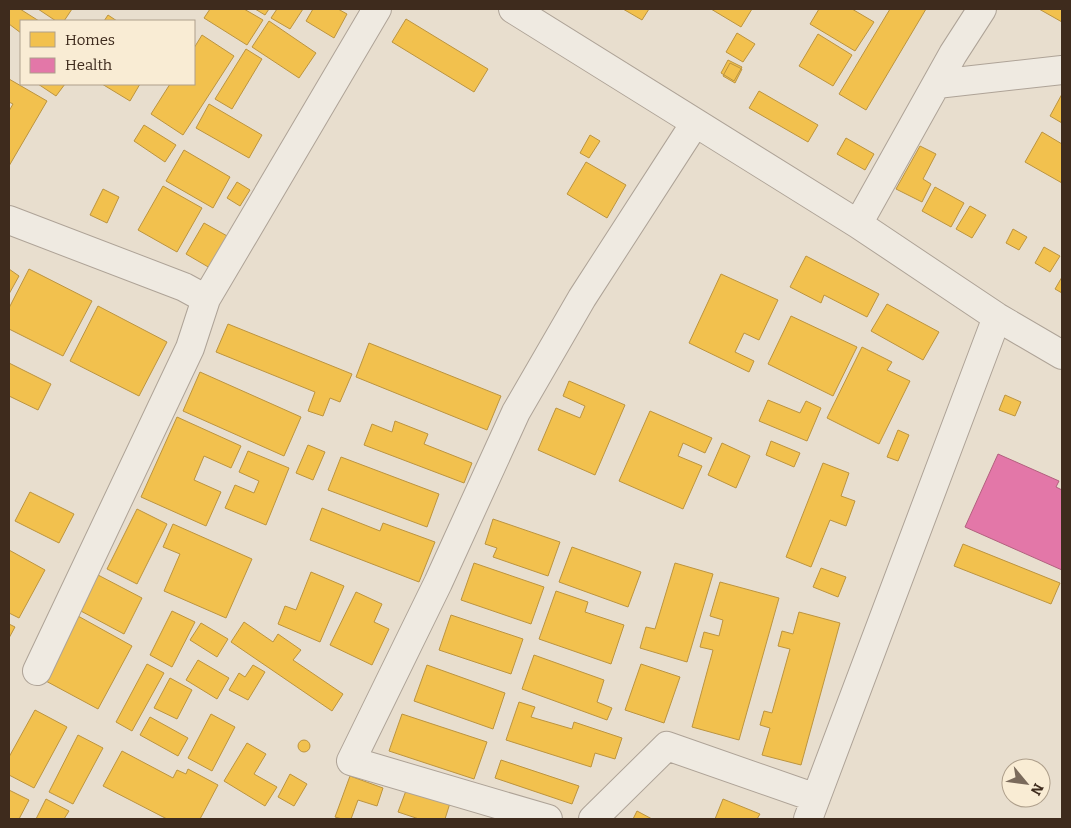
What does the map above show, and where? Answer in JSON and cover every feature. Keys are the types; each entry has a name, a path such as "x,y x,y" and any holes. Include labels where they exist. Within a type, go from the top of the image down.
{"street":[{"path":"37,670 190,348 206,299 377,9"},
{"path":"513,9 858,224 997,317 1062,355"},
{"path":"858,224 937,84 982,9"},
{"path":"937,84 1062,70"},
{"path":"548,819 351,761 438,583 516,412 582,298 695,123"},
{"path":"9,220 184,287 206,299"},
{"path":"593,819 667,746 812,809 997,317"}],"building: Homes":[{"path":"9,9 20,9 37,20 20,20 20,32 9,24"},
{"path":"38,9 72,9 65,20 54,20"},
{"path":"210,9 244,9 263,20 247,45 204,18"},
{"path":"255,9 269,9 265,15"},
{"path":"277,9 303,9 290,29 271,18"},
{"path":"313,9 338,9 347,14 334,38 306,21"},
{"path":"623,9 649,9 642,20"},
{"path":"711,9 752,9 741,27"},
{"path":"819,9 852,9 874,22 855,51 810,24"},
{"path":"890,9 926,9 866,110 839,94"},
{"path":"1039,9 1062,9 1062,22"},
{"path":"108,15 116,20 105,20"},
{"path":"406,19 488,69 474,92 392,42"},
{"path":"269,21 316,53 299,78 252,47"},
{"path":"737,33 755,44 743,62 726,52"},
{"path":"818,34 852,55 833,86 799,66"},
{"path":"202,35 234,56 183,135 151,114 169,85 195,85 195,46"},
{"path":"246,49 262,59 232,109 215,99"},
{"path":"728,60 742,67 734,81 721,73"},
{"path":"730,63 742,69 735,83 723,76"},
{"path":"9,79 47,101 9,166 9,111 13,104 9,102"},
{"path":"40,85 64,85 56,96"},
{"path":"104,85 139,85 130,101"},
{"path":"759,91 818,125 808,142 749,108"},
{"path":"1062,94 1062,123 1050,116"},
{"path":"209,104 262,135 249,158 196,128"},
{"path":"144,125 176,145 165,162 134,141"},
{"path":"1042,132 1062,144 1062,183 1025,162"},
{"path":"590,135 600,141 589,158 580,153"},
{"path":"846,138 874,154 865,170 837,154"},
{"path":"920,146 936,154 923,179 931,184 922,202 896,189"},
{"path":"184,150 230,177 213,208 166,181"},
{"path":"586,162 626,185 607,218 567,194"},
{"path":"237,182 250,190 240,206 227,198"},
{"path":"163,186 202,208 177,252 138,230"},
{"path":"935,187 964,203 951,227 922,211"},
{"path":"103,189 119,197 107,223 90,215"},
{"path":"970,206 986,215 972,238 956,229"},
{"path":"204,223 229,237 210,268 186,254"},
{"path":"1013,229 1027,237 1019,250 1006,243"},
{"path":"1044,247 1060,256 1050,272 1035,263"},
{"path":"806,256 879,294 867,317 824,295 821,303 790,287"},
{"path":"9,269 19,276 9,294"},
{"path":"29,269 92,301 63,356 9,329 9,308"},
{"path":"721,274 778,300 759,340 744,333 735,352 754,361 749,372 689,343"},
{"path":"1062,277 1062,293 1055,289"},
{"path":"887,304 939,332 923,360 871,331"},
{"path":"98,306 167,342 139,396 70,361"},
{"path":"791,316 857,347 833,396 768,364"},
{"path":"228,324 352,374 340,402 330,398 323,416 308,411 315,392 216,352"},
{"path":"369,343 501,396 487,430 356,377"},
{"path":"862,347 892,362 887,370 910,381 879,444 827,418"},
{"path":"9,363 51,384 38,410 9,396"},
{"path":"200,372 301,417 284,456 183,411"},
{"path":"569,381 625,405 595,475 538,450 556,408 580,418 585,406 563,396"},
{"path":"1005,395 1021,402 1015,416 999,410"},
{"path":"768,400 800,413 806,401 821,408 807,441 759,421"},
{"path":"650,411 712,438 705,453 683,443 678,456 702,466 683,509 619,481"},
{"path":"177,417 241,446 231,468 204,456 194,480 221,492 206,526 141,497"},
{"path":"395,421 428,434 424,444 472,463 464,483 364,445 372,424 392,432"},
{"path":"898,430 909,435 898,461 887,457"},
{"path":"771,441 800,453 794,467 766,455"},
{"path":"722,443 750,456 736,488 708,475"},
{"path":"308,445 325,452 313,480 296,473"},
{"path":"248,451 289,468 266,525 225,508 235,485 254,493 259,481 239,472"},
{"path":"341,457 439,494 427,527 328,490"},
{"path":"823,463 849,473 841,496 855,501 846,526 830,520 811,567 786,557"},
{"path":"30,492 74,514 59,543 15,521"},
{"path":"322,508 380,531 383,523 435,542 419,582 310,540"},
{"path":"137,509 167,524 137,584 107,569"},
{"path":"493,519 560,542 548,576 493,557 497,548 485,544"},
{"path":"173,524 252,559 226,618 164,591 180,554 163,547"},
{"path":"963,544 1060,583 1051,604 954,566"},
{"path":"572,547 641,572 628,607 559,582"},
{"path":"9,550 45,570 19,618 9,613"},
{"path":"474,563 544,587 531,624 461,600"},
{"path":"675,563 713,574 687,662 640,648 646,627 655,629"},
{"path":"821,568 846,577 838,597 813,587"},
{"path":"311,572 344,586 320,642 278,624 285,606 296,610"},
{"path":"98,575 142,598 124,634 79,610"},
{"path":"720,582 779,598 739,740 692,727 713,650 700,647 704,632 719,636 723,620 710,616"},
{"path":"556,591 588,602 585,612 624,625 611,664 539,639"},
{"path":"356,592 382,604 374,622 389,629 372,665 330,645"},
{"path":"172,611 195,622 172,667 150,655"},
{"path":"799,612 840,623 801,765 762,755 770,728 760,725 764,711 772,713 790,649 778,646 782,631 793,634"},
{"path":"451,615 523,639 511,674 439,650"},
{"path":"78,616 132,646 98,709 44,680"},
{"path":"244,622 273,642 278,634 301,650 293,660 343,694 332,711 231,642"},
{"path":"201,623 228,639 217,657 190,640"},
{"path":"9,624 15,627 9,638"},
{"path":"534,655 604,680 597,702 612,708 607,720 522,689"},
{"path":"198,660 229,678 217,699 186,680"},
{"path":"147,664 164,673 132,731 116,722"},
{"path":"641,664 680,677 664,723 625,710"},
{"path":"253,665 265,672 248,700 229,690 239,673 245,677"},
{"path":"427,665 505,693 493,729 414,701"},
{"path":"170,678 192,690 177,719 154,708"},
{"path":"519,702 535,707 531,717 572,729 574,722 622,738 615,759 595,753 591,767 506,740"},
{"path":"35,710 67,727 34,788 9,775 9,757"},
{"path":"211,714 235,727 212,771 188,758"},
{"path":"402,714 487,742 474,779 389,751"},
{"path":"150,717 188,738 178,756 140,735"},
{"path":"78,735 103,748 73,804 49,792"},
{"path":"302,740 306,740 310,746 306,752 302,752 298,748 298,744"},
{"path":"247,743 266,754 254,774 277,787 265,806 224,781"},
{"path":"122,751 173,778 177,770 186,774 188,769 218,785 200,819 167,819 103,786"},
{"path":"501,760 579,786 572,804 495,778"},
{"path":"290,774 307,784 294,806 278,797"},
{"path":"350,776 383,788 377,806 358,800 351,819 342,819 335,817"},
{"path":"407,788 450,803 445,819 419,819 398,812"},
{"path":"9,790 29,800 19,819 9,819"},
{"path":"46,799 69,811 64,819 36,819"},
{"path":"723,799 760,814 757,819 715,819"},
{"path":"637,811 652,819 633,819"}],"building: Health":[{"path":"998,454 1059,481 1056,487 1062,490 1062,570 965,527"}]}
